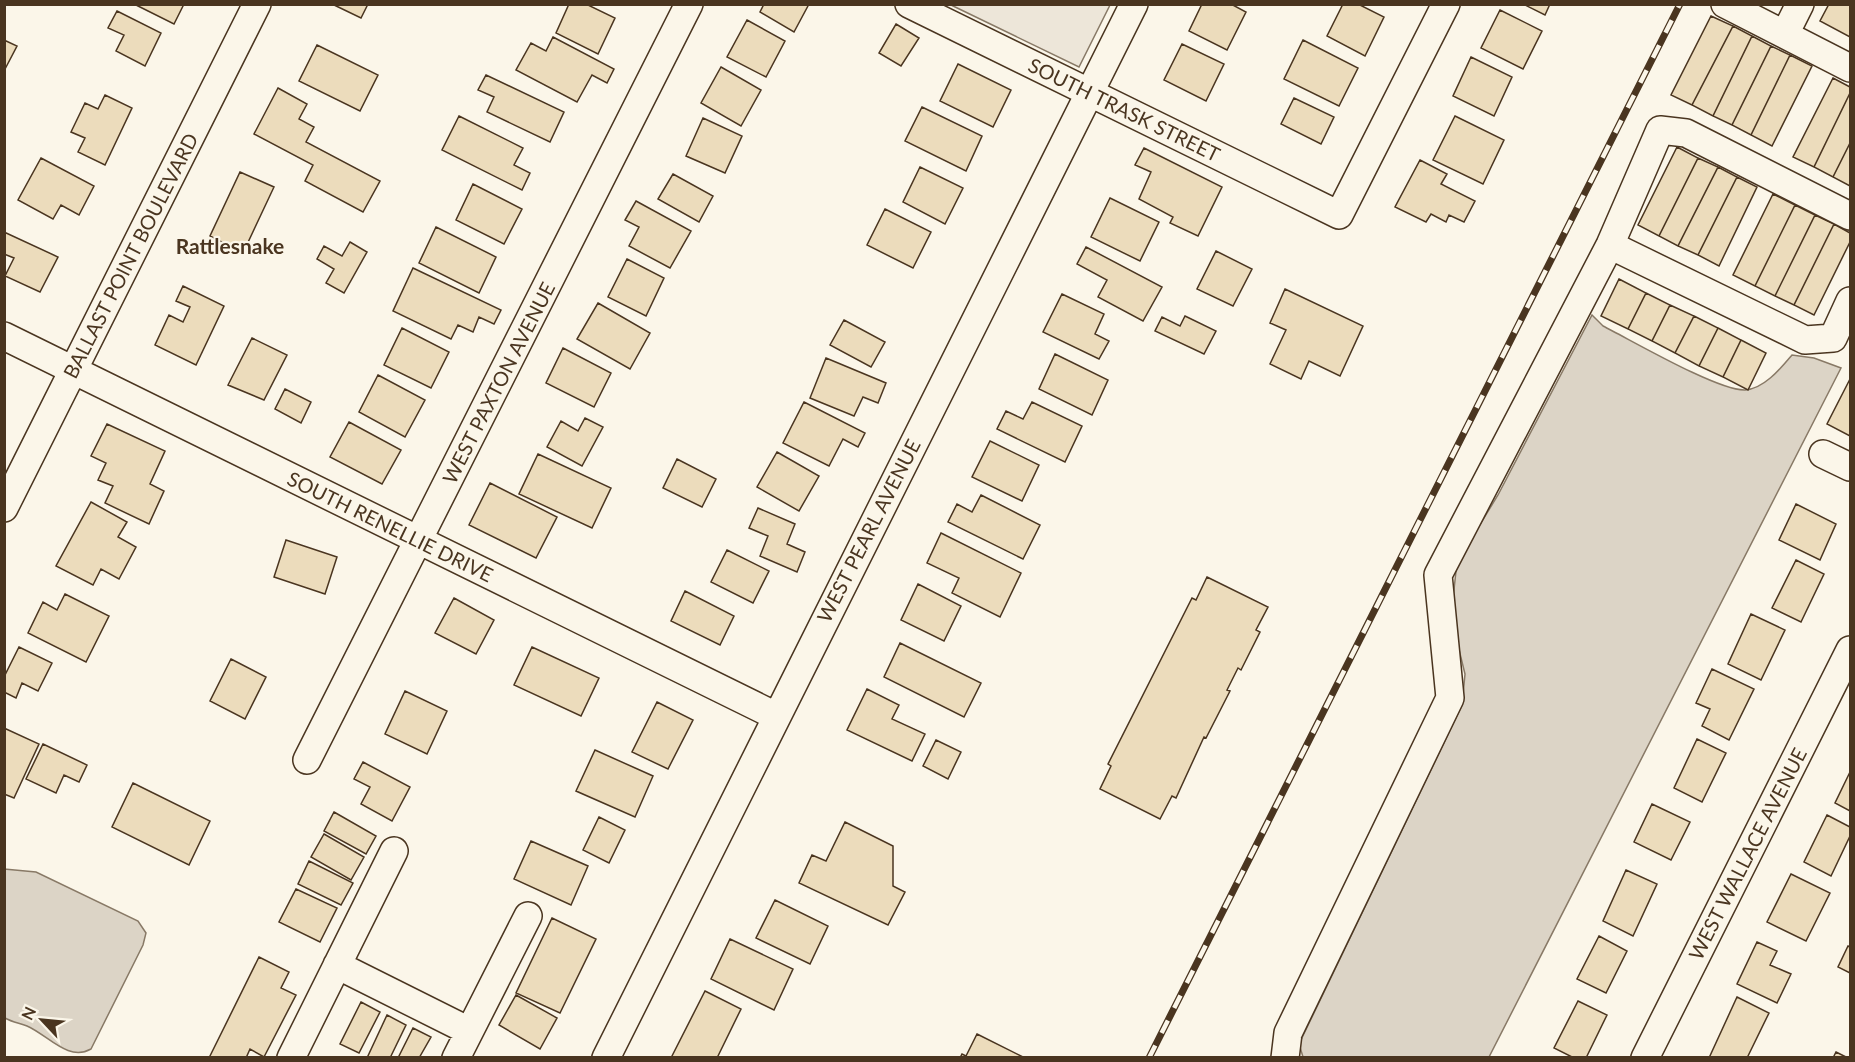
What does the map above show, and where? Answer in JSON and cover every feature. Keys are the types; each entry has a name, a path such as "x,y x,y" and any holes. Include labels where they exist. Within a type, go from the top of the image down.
{"street":[{"name":"BALLAST POINT BOULEVARD","path":"4,508 257,4"},
{"name":"WEST PAXTON AVENUE","path":"307,760 420,542 689,4"},
{"name":"SOUTH TRASK STREET","path":"909,4 1339,215 1446,4"},
{"name":"WEST PEARL AVENUE","path":"606,1058 1134,4"},
{"path":"1725,4 1851,68"},
{"path":"1785,34 1800,4"},
{"path":"1285,1058 1288,1033 1450,698 1438,575 1610,244 1660,130 1686,133 1851,216"},
{"path":"1610,244 1805,340 1833,338 1851,301"},
{"name":"SOUTH RENELLIE DRIVE","path":"4,336 776,716"},
{"path":"1823,454 1851,467"},
{"name":"WEST WALLACE AVENUE","path":"1645,1058 1851,650"},
{"path":"291,1058 394,851"},
{"path":"456,1058 528,916"},
{"path":"337,965 470,1031"}],"shaded area":[{"path":"951,5 1110,5 1079,67"},
{"path":"1592,315 1603,326 1653,353 1732,388 1745,390 1759,386 1783,366 1792,355 1814,358 1841,368 1489,1057 1303,1057 1299,1044 1462,705 1465,674 1451,617 1457,562 1498,495"},
{"path":"4,869 36,872 138,921 146,933 143,945 91,1049 83,1052 66,1050 35,1030 5,1018"}],"building":[{"path":"134,4 184,4 174,24"},
{"path":"332,4 368,4 361,18"},
{"path":"569,4 586,4 615,18 598,54 556,33"},
{"path":"764,4 809,4 794,32 760,12"},
{"path":"1202,4 1231,4 1246,12 1227,50 1189,31"},
{"path":"1343,4 1358,4 1384,17 1365,56 1327,36"},
{"path":"1523,4 1550,4 1545,15"},
{"path":"1829,4 1850,4 1850,37 1820,21"},
{"path":"1500,10 1542,31 1523,69 1481,48"},
{"path":"117,11 161,33 145,66 116,51 124,35 108,28"},
{"path":"1711,16 1733,26 1692,105 1671,95"},
{"path":"747,20 785,41 766,77 727,57"},
{"path":"896,24 919,38 901,66 879,53"},
{"path":"1733,26 1752,36 1713,116 1692,105"},
{"path":"1752,36 1771,46 1732,125 1713,116"},
{"path":"553,37 614,69 607,83 592,75 577,102 516,70 531,43 546,51"},
{"path":"4,40 17,46 4,71"},
{"path":"1303,40 1358,68 1339,106 1284,79"},
{"path":"1182,44 1224,64 1206,101 1164,80"},
{"path":"317,45 378,75 360,111 299,81"},
{"path":"1771,46 1790,55 1751,135 1732,125"},
{"path":"1790,55 1812,66 1772,146 1751,135"},
{"path":"1471,57 1512,77 1494,116 1453,96"},
{"path":"958,64 1011,90 993,127 940,101"},
{"path":"721,67 761,90 741,126 701,103"},
{"path":"486,75 564,112 550,142 487,112 494,97 478,90"},
{"path":"1833,78 1850,87 1850,93 1814,167 1793,157"},
{"path":"278,88 307,104 299,119 314,127 306,142 380,181 363,212 305,181 313,165 254,134"},
{"path":"1850,93 1850,143 1833,177 1814,167"},
{"path":"105,95 132,108 105,165 78,152 85,138 71,132 85,103 98,109"},
{"path":"1294,98 1334,117 1321,144 1281,124"},
{"path":"922,107 982,136 966,171 905,141"},
{"path":"459,116 523,148 514,165 530,173 522,190 442,150"},
{"path":"1455,116 1504,140 1483,184 1433,160"},
{"path":"703,118 742,136 725,173 686,156"},
{"path":"1850,143 1850,186 1833,177"},
{"path":"1677,147 1698,158 1659,236 1638,225"},
{"path":"1144,148 1222,187 1198,236 1170,223 1173,217 1139,199 1151,172 1135,165"},
{"path":"41,158 94,186 79,215 61,205 53,219 18,200"},
{"path":"1698,158 1718,167 1678,246 1659,236"},
{"path":"1420,160 1447,174 1441,184 1475,201 1464,222 1449,215 1446,222 1431,214 1426,222 1395,207"},
{"path":"920,167 963,188 945,224 903,202"},
{"path":"1718,167 1737,177 1698,255 1678,246"},
{"path":"240,172 274,187 243,253 210,236"},
{"path":"673,174 713,196 699,222 658,199"},
{"path":"1737,177 1757,187 1719,266 1698,255"},
{"path":"473,184 522,209 504,244 456,220"},
{"path":"1773,194 1795,205 1755,286 1733,275"},
{"path":"1110,198 1159,222 1140,261 1091,237"},
{"path":"636,201 691,231 670,268 629,246 639,227 625,220"},
{"path":"1795,205 1815,215 1775,296 1755,286"},
{"path":"885,209 931,232 913,268 867,245"},
{"path":"1815,215 1834,224 1794,305 1775,296"},
{"path":"1834,224 1850,233 1850,242 1814,315 1794,305"},
{"path":"436,227 496,257 479,293 419,263"},
{"path":"4,232 58,257 40,292 5,276 14,258 4,254"},
{"path":"350,242 367,252 344,293 326,283 334,269 317,259 324,246 342,256"},
{"path":"1086,247 1162,287 1143,321 1098,297 1107,280 1077,264"},
{"path":"1216,251 1252,269 1233,306 1197,289"},
{"path":"627,259 664,278 646,316 608,297"},
{"path":"413,268 501,310 494,324 479,317 473,332 458,325 451,339 393,311"},
{"path":"1619,279 1646,293 1628,329 1601,316"},
{"path":"183,286 224,306 196,365 155,345 169,315 183,322 190,307 176,301"},
{"path":"1285,289 1363,326 1340,376 1309,361 1301,379 1270,364 1286,330 1270,323"},
{"path":"1646,293 1670,305 1652,341 1628,329"},
{"path":"1062,294 1104,314 1095,334 1109,341 1099,359 1043,332"},
{"path":"598,303 650,333 630,369 577,339"},
{"path":"1670,305 1694,316 1675,353 1652,341"},
{"path":"1185,316 1216,331 1204,354 1155,331 1162,317 1180,326"},
{"path":"1694,316 1718,328 1699,366 1675,353"},
{"path":"844,320 885,342 871,367 830,345"},
{"path":"402,328 449,352 431,388 384,365"},
{"path":"1718,328 1741,340 1723,377 1699,366"},
{"path":"252,338 287,355 264,400 228,385"},
{"path":"1741,340 1766,353 1748,390 1723,377"},
{"path":"563,348 611,373 594,407 546,383"},
{"path":"1055,354 1108,380 1092,415 1039,389"},
{"path":"826,358 886,383 878,403 863,397 854,416 810,398"},
{"path":"378,375 425,400 405,437 359,412"},
{"path":"1850,379 1850,436 1827,424"},
{"path":"285,389 311,402 301,423 275,409"},
{"path":"804,402 865,433 858,447 843,439 829,466 783,443"},
{"path":"1032,402 1082,426 1065,462 997,429 1006,411 1023,419"},
{"path":"585,418 603,427 582,466 547,447 561,421 578,431"},
{"path":"349,422 401,450 382,484 330,457"},
{"path":"107,424 165,451 150,484 164,491 149,524 105,503 113,486 98,480 106,463 91,456"},
{"path":"990,441 1039,465 1022,501 972,477"},
{"path":"777,452 819,476 799,511 757,487"},
{"path":"538,454 611,488 592,528 519,494"},
{"path":"677,459 716,479 702,507 663,488"},
{"path":"490,483 557,517 536,558 469,525"},
{"path":"981,495 1040,525 1023,559 948,522 957,504 972,512"},
{"path":"91,502 127,522 118,537 136,547 119,579 101,569 93,585 56,566"},
{"path":"1796,504 1836,524 1820,560 1779,540"},
{"path":"758,508 795,524 787,544 805,552 797,572 760,556 768,536 749,528"},
{"path":"941,533 1021,573 1000,617 952,593 959,578 927,563"},
{"path":"286,540 337,557 325,594 274,577"},
{"path":"727,550 769,571 753,603 711,582"},
{"path":"1796,560 1824,574 1801,622 1772,608"},
{"path":"1207,577 1268,607 1256,630 1260,632 1241,670 1238,668 1227,690 1230,691 1206,738 1204,737 1176,798 1172,796 1160,819 1100,789 1111,766 1108,764 1192,598 1196,600"},
{"path":"918,584 961,606 944,641 901,620"},
{"path":"685,591 734,616 720,645 671,621"},
{"path":"65,594 109,616 86,662 28,633 43,602 57,610"},
{"path":"454,598 494,620 476,654 435,633"},
{"path":"1751,614 1785,630 1761,680 1728,664"},
{"path":"900,643 981,683 964,717 884,677"},
{"path":"19,647 52,663 38,691 22,683 16,698 4,692 4,677"},
{"path":"532,647 599,678 581,716 514,685"},
{"path":"231,659 266,677 245,719 210,701"},
{"path":"1712,669 1754,689 1729,740 1702,726 1710,709 1696,703"},
{"path":"867,689 899,705 892,719 925,734 912,761 847,730"},
{"path":"405,691 447,711 427,754 385,734"},
{"path":"657,702 693,720 668,769 632,752"},
{"path":"4,728 39,744 14,798 4,794"},
{"path":"1697,739 1726,753 1702,802 1674,788"},
{"path":"936,740 961,752 948,779 923,766"},
{"path":"43,744 87,765 79,782 64,775 56,793 26,779"},
{"path":"595,750 653,776 635,817 576,791"},
{"path":"363,762 410,787 392,821 361,804 370,787 354,779"},
{"path":"1850,772 1850,811 1835,803"},
{"path":"133,783 210,821 189,865 112,827"},
{"path":"1652,804 1690,822 1671,860 1634,842"},
{"path":"334,812 376,836 366,854 324,831"},
{"path":"1827,815 1850,827 1850,836 1831,876 1804,862"},
{"path":"599,817 625,830 609,863 583,850"},
{"path":"845,822 893,846 893,886 905,892 888,925 799,883 812,855 826,861"},
{"path":"324,834 364,857 351,880 311,857"},
{"path":"531,841 588,866 571,905 514,879"},
{"path":"309,861 353,883 341,905 298,884"},
{"path":"1626,870 1657,884 1633,936 1603,921"},
{"path":"1791,874 1830,893 1806,941 1767,922"},
{"path":"296,889 337,908 320,942 279,922"},
{"path":"775,900 828,926 810,964 756,938"},
{"path":"552,918 596,939 560,1013 516,993"},
{"path":"1599,936 1627,951 1606,993 1577,979"},
{"path":"730,939 793,969 774,1010 711,979"},
{"path":"1757,942 1777,951 1770,965 1791,974 1777,1003 1737,984"},
{"path":"1848,946 1850,947 1850,973 1838,967"},
{"path":"259,957 289,972 281,988 296,995 264,1057 250,1049 246,1058 209,1058"},
{"path":"705,991 741,1009 717,1058 671,1058"},
{"path":"516,995 557,1018 540,1049 499,1025"},
{"path":"1737,997 1769,1013 1747,1058 1709,1058"},
{"path":"1578,1001 1607,1015 1586,1058 1574,1058 1554,1048"},
{"path":"361,1002 380,1012 359,1053 340,1044"},
{"path":"387,1015 406,1025 390,1058 367,1058"},
{"path":"413,1028 431,1037 419,1058 398,1058"},
{"path":"977,1034 1025,1058 960,1058 962,1054 966,1056"},
{"path":"1836,1052 1848,1058 1833,1058"}],"railway":[{"path":"1149,1058 1680,4"}],"district":[{"name":"Rattlesnake","path":"230,247"}]}
